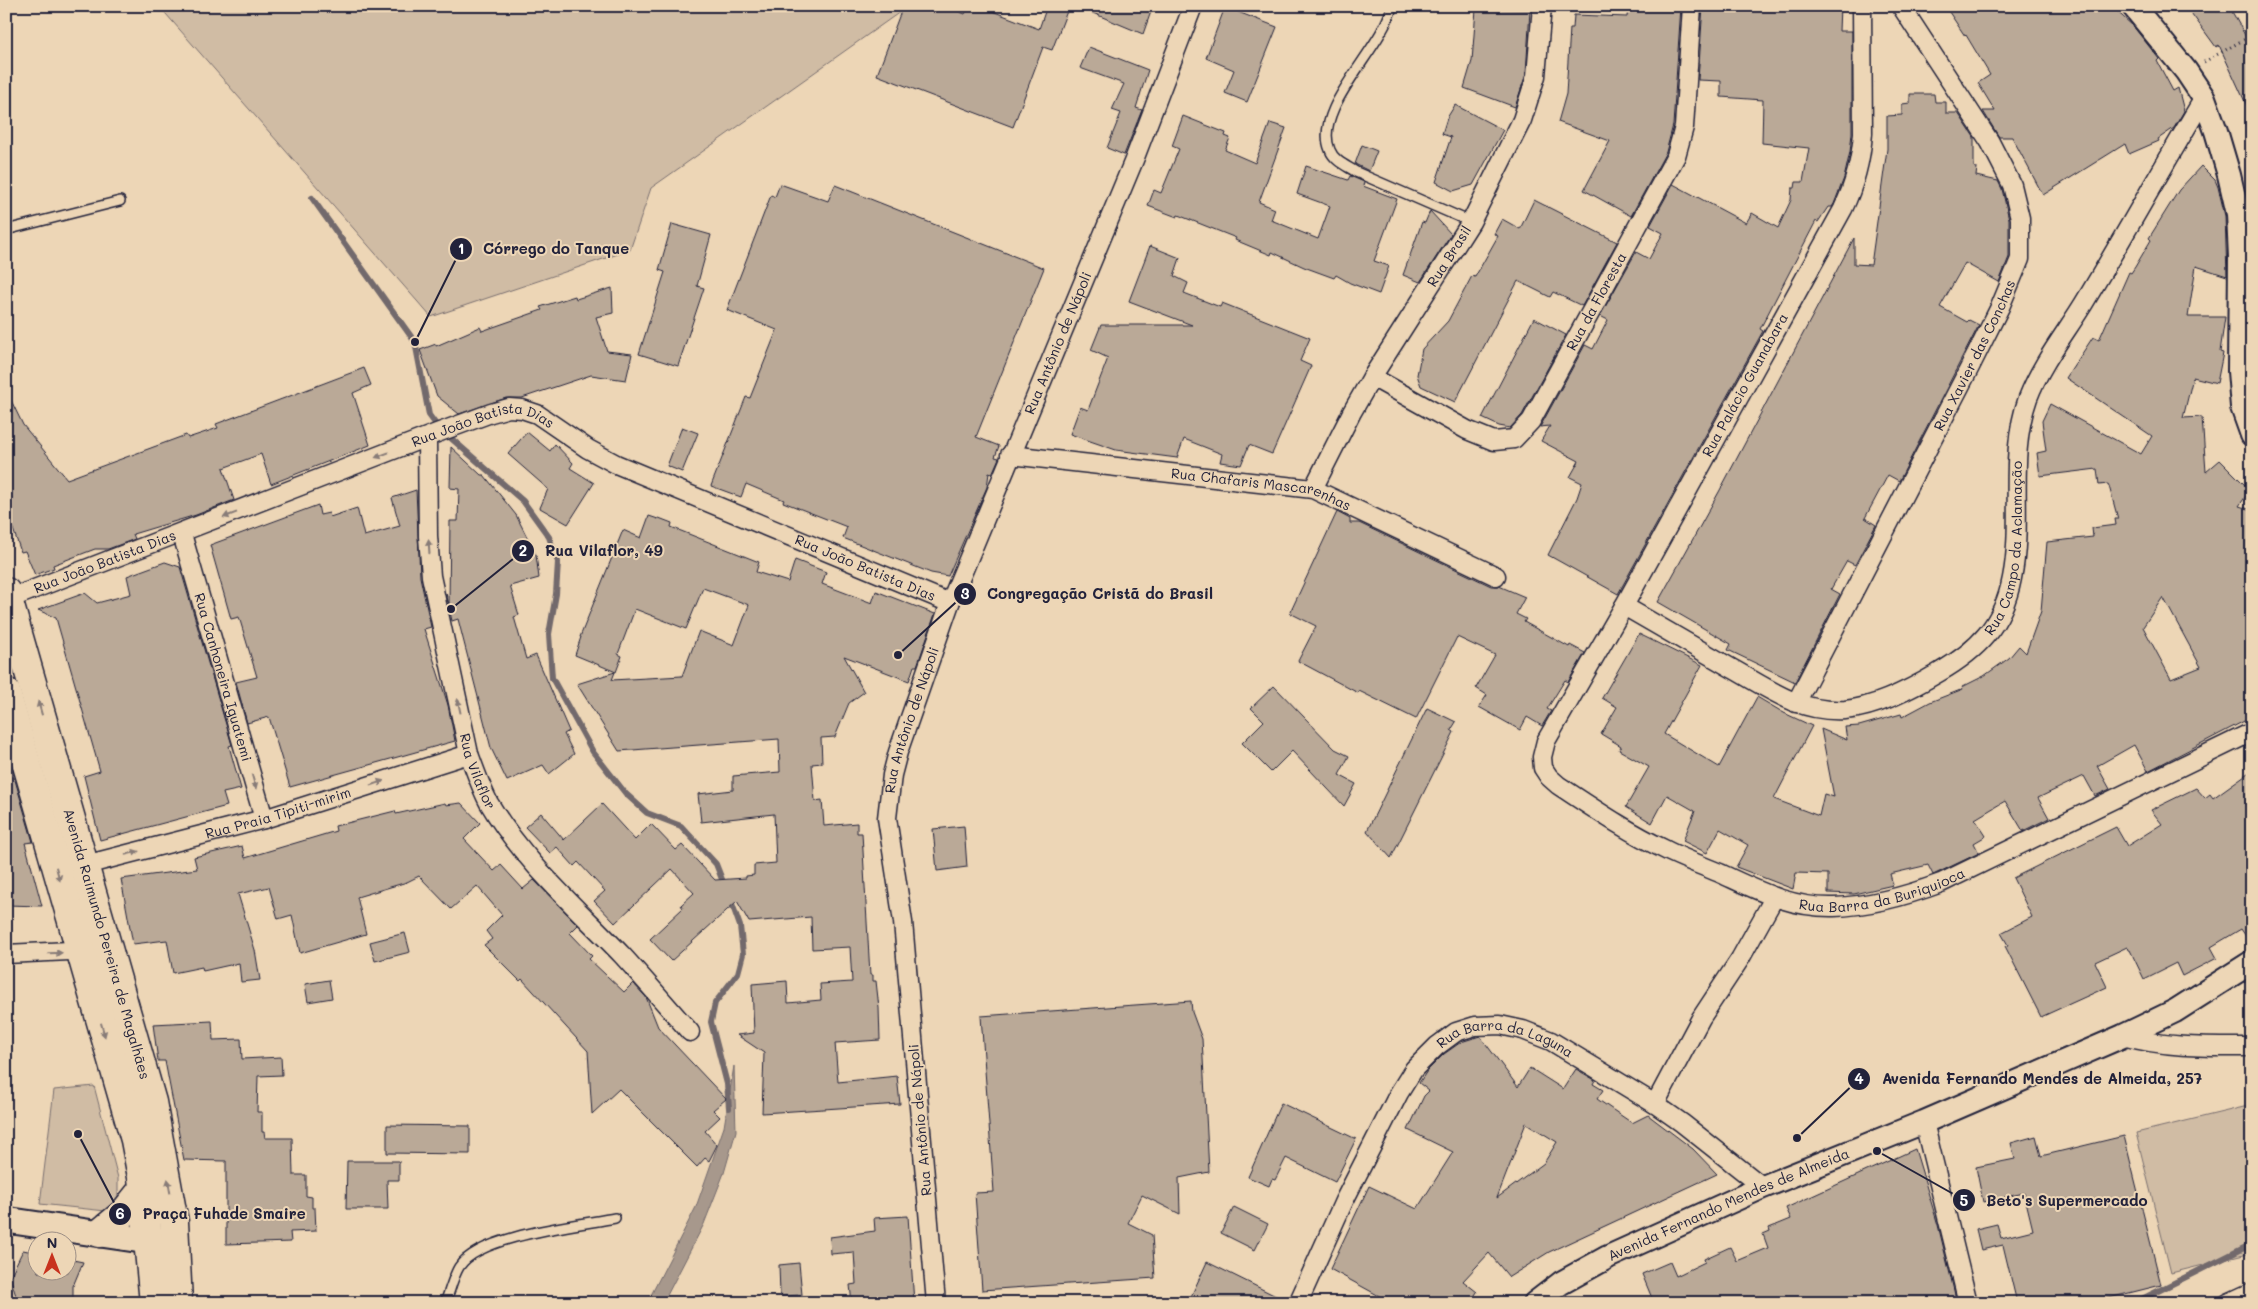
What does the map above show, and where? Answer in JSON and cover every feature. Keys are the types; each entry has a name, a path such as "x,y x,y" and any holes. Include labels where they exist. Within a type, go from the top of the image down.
{"main road":[{"name":"Avenida Raimundo Pereira de Magalhães","path":"7,597 152,1102 172,1204 183,1297"},
{"name":"Avenida Raimundo Pereira de Magalhães","path":"8,697 135,1140 143,1189 154,1303"},
{"path":"8,697 35,744 71,856 85,866"},
{"path":"100,1233 123,1214 143,1189"},
{"path":"6,1220 148,1240 183,1297"}],"street":[{"name":"Rua Antônio de Nápoli","path":"936,1303 903,922 887,818 892,775 898,752 950,603 1134,160 1193,6"},
{"name":"Rua Brasil","path":"1313,489 1372,377 1471,222 1522,120 1536,76 1542,6"},
{"name":"Rua da Floresta","path":"1372,377 1467,430 1494,440 1514,439 1531,421 1676,156 1684,127 1692,6"},
{"name":"Rua Palácio Guanabara","path":"1546,741 1624,606 1844,209 1854,187 1862,153 1863,133 1862,6"},
{"name":"Rua Xavier das Conchas","path":"1796,703 1974,360 2000,307 2020,259 2019,213 2008,178 1979,124 1901,6"},
{"path":"2133,6 2186,72 2204,98 2216,130 2238,214 2240,258 2239,371 2242,407 2252,435"},
{"name":"Rua Campo da Aclamação","path":"1624,606 1796,703 1825,709 1845,710 1864,706 1897,694 1960,661 1982,643 2006,602 2012,578 2016,546 2015,463 2018,437 2029,395 2049,356 2084,302 2204,98"},
{"name":"Rua João Batista Dias","path":"7,597 182,534 491,413 509,408 522,409 537,414 588,449 616,464 950,603"},
{"name":"Rua Vilaflor","path":"432,436 428,536 431,576 469,754 489,802 510,833 541,871 622,955 690,1032"},
{"name":"Rua Chafaris Mascarenhas","path":"1010,455 1313,489 1496,576"},
{"name":"Rua Canhoneira Iguatemi","path":"182,534 264,819"},
{"name":"Rua Barra da Buriquioca","path":"1546,741 1542,757 1543,768 1549,777 1558,785 1628,830 1665,850 1774,898 1802,905 1832,907 1864,905 1901,898 1967,871 2252,732"},
{"name":"Rua Praia Tipiti-mirim","path":"85,866 264,819 469,754"},
{"path":"1655,1104 1701,1018 1740,960 1774,898"},
{"path":"6,954 80,952 108,948"},
{"name":"Avenida Fernando Mendes de Almeida","path":"1535,1303 1561,1283 1608,1258 1763,1187 1924,1122 2123,1036 2175,1011 2252,962"},
{"name":"Rua Barra da Laguna","path":"1298,1303 1344,1201 1399,1093 1414,1069 1437,1046 1456,1032 1475,1026 1500,1025 1523,1030 1551,1041 1655,1104 1763,1187"},
{"path":"2123,1036 2141,1042 2179,1047 2252,1048"},
{"path":"1924,1122 1968,1303"},
{"path":"2228,1303 2252,1292"}],"lane":[{"path":"1392,6 1387,24 1344,88 1332,114 1327,140 1330,152 1339,161 1356,172 1471,222"},
{"path":"6,230 120,201"},
{"path":"445,1303 459,1266 471,1255 490,1244 615,1218"}],"path":[{"path":"2186,72 2252,35"}],"shaded area":[{"path":"159,6 907,7 651,188 630,250 431,317"},
{"path":"734,1066 736,1131 724,1173 704,1224 663,1303 647,1303 696,1207 724,1127"},
{"path":"94,1086 118,1178 118,1207 106,1211 40,1204 54,1090"},
{"path":"2252,1105 2252,1253 2171,1273 2136,1133"}],"building":[{"path":"903,6 945,6 965,14 969,6 979,6 1039,29 1047,6 1069,6 1052,50 1043,47 1013,127 877,75"},
{"path":"1076,6 1153,6 1143,34"},
{"path":"1628,6 1681,6 1673,125 1666,152 1631,216 1584,190 1610,141 1558,122 1566,94 1570,28 1573,28 1574,15 1627,17"},
{"path":"1703,6 1840,6 1839,31 1852,31 1852,133 1850,152 1844,178 1834,204 1832,207 1828,207 1818,222 1816,221 1760,329 1763,331 1618,594 1548,555 1577,498 1582,483 1570,477 1579,461 1541,441 1550,426 1540,427 1585,345 1593,349 1608,320 1600,316 1636,252 1649,259 1663,233 1650,226 1673,184 1746,223 1752,213 1778,228 1791,200 1792,188 1795,188 1796,182 1803,182 1809,148 1762,143 1763,100 1721,97 1721,81 1698,80"},
{"path":"1945,6 2111,6 2133,26 2159,59 2157,61 2173,91 2178,88 2184,111 2174,128 2158,139 2159,141 2129,154 2125,144 2043,195 2012,137 1999,137 1983,111 1995,111 1978,83 1990,75 1966,35"},
{"path":"2186,6 2229,6 2252,48 2252,117 2219,45 2216,47"},
{"path":"1225,7 1277,27 1247,102 1225,93 1234,70 1206,58"},
{"path":"1476,9 1530,10 1526,74 1515,107 1464,88 1472,61"},
{"path":"1089,47 1148,70 1136,108 1142,110 1124,155 1107,148 1121,113 1112,110 1124,84 1080,68"},
{"path":"1910,94 1934,94 1935,102 1946,102 1946,113 1958,113 1974,137 1974,167 1977,168 1976,176 1998,181 2002,189 2009,219 2009,257 1999,282 1965,263 1940,307 1967,322 1969,320 1979,325 1899,481 1888,475 1865,518 1876,525 1855,565 1847,561 1831,589 1840,594 1795,682 1728,650 1731,644 1658,602 1719,492 1854,238 1854,264 1871,265 1887,149 1887,116 1902,115 1902,104 1910,103"},
{"path":"1455,105 1503,130 1473,185 1453,191 1436,182 1451,137 1442,134 1447,118"},
{"path":"1183,116 1226,133 1225,136 1230,138 1225,150 1255,163 1270,123 1286,128 1259,202 1275,209 1271,220 1318,239 1330,206 1297,194 1306,166 1348,180 1350,176 1364,182 1363,186 1397,199 1374,261 1389,266 1379,294 1350,283 1336,275 1334,278 1272,252 1271,255 1235,240 1236,238 1178,215 1177,217 1148,206 1154,190 1161,193 1179,149 1172,146"},
{"path":"1362,145 1377,151 1369,171 1355,164"},
{"path":"2201,166 2215,180 2225,216 2227,276 2196,266 2188,317 2225,317 2220,352 2223,353 2217,383 2193,377 2183,418 2202,417 2206,472 2220,460 2250,490 2239,506 2252,510 2252,717 2148,771 2134,745 2097,766 2110,789 2095,796 2084,776 2038,798 2049,818 2023,831 2005,801 1975,819 1986,836 1974,843 1979,853 1933,875 1928,865 1890,874 1893,885 1854,894 1828,893 1828,874 1796,873 1793,889 1736,867 1748,845 1720,829 1707,853 1683,841 1695,811 1667,795 1652,823 1626,807 1649,767 1619,750 1621,746 1601,734 1617,707 1602,698 1639,634 1702,665 1664,734 1719,767 1757,697 1784,713 1812,726 1774,799 1819,816 1824,794 1834,797 1821,729 1847,740 1845,727 1859,726 1901,714 1902,717 1930,702 1963,689 1962,687 1984,676 2009,658 2019,646 2026,653 2041,611 2047,542 2093,537 2092,528 2116,525 2115,519 2118,519 2109,486 2108,484 2099,485 2097,469 2040,476 2037,453 2046,451 2042,421 2050,404 2141,454 2152,436 2066,378 2093,337 2099,340 2129,272 2131,273 2135,267 2151,240 2149,238 2179,190","holes":["2163,597 2201,667 2171,679 2143,627"]},
{"path":"780,184 828,201 835,185 1044,268 976,437 999,446 995,457 999,458 992,474 989,473 987,487 948,576 931,573 843,538 847,527 783,502 784,500 746,484 741,497 711,486 746,397 750,398 777,330 727,310 771,195 775,197"},
{"path":"1534,200 1617,242 1582,306 1553,292 1550,297 1518,281 1455,402 1421,386 1417,375 1422,349 1448,321 1472,276 1475,277 1498,236 1494,234 1502,219 1520,229"},
{"path":"1430,211 1451,234 1420,282 1403,275 1422,222 1425,223"},
{"path":"672,224 711,235 697,286 704,288 678,366 639,354 665,272 659,270"},
{"path":"1150,246 1180,258 1174,276 1188,283 1184,293 1220,307 1222,303 1310,338 1300,361 1311,366 1272,454 1249,445 1241,465 1220,462 1222,454 1184,439 1177,458 1116,450 1070,434 1080,407 1088,410 1108,358 1091,350 1101,325 1192,325 1129,301"},
{"path":"612,288 613,313 596,317 607,351 632,354 626,380 591,375 522,398 506,398 459,414 437,396 420,350 436,344 436,346 480,327 482,331 542,310 540,307 575,296 576,299"},
{"path":"1534,318 1566,335 1522,415 1510,428 1499,426 1482,418"},
{"path":"364,368 371,385 353,393 370,445 271,484 261,454 223,468 234,500 196,515 133,534 135,539 108,549 95,549 53,565 54,568 35,575 25,551 21,552 6,509 6,390 23,425 67,479 186,435 188,438 218,428 216,424"},
{"path":"682,427 698,433 682,472 667,466"},
{"path":"527,432 550,451 555,444 573,463 570,468 594,483 568,524 540,508 548,489 508,454"},
{"path":"451,447 481,475 484,475 516,515 536,555 539,578 510,586 519,615 514,617 526,659 536,655 569,731 564,734 574,754 549,774 543,765 507,781 491,748 458,619 452,621 446,593 449,605 450,521 458,521 459,489 450,488"},
{"path":"416,490 420,577 431,627 424,629 448,705 455,741 290,787 269,717 247,723 236,682 257,677 239,617 231,619 210,545 318,505 320,515 329,513 330,517 357,508 364,536 400,526 392,498"},
{"path":"1337,512 1350,519 1350,523 1359,523 1491,586 1499,586 1525,597 1516,614 1526,619 1524,622 1569,647 1570,645 1585,653 1568,682 1565,680 1547,709 1551,711 1542,726 1527,717 1520,730 1479,707 1487,695 1476,688 1495,655 1457,637 1416,719 1359,691 1358,693 1298,661 1316,626 1290,613"},
{"path":"649,516 672,523 671,527 759,562 756,572 788,582 795,560 826,572 822,584 872,603 876,591 935,614 917,666 914,666 909,681 844,656 864,692 849,703 835,737 821,738 822,763 812,764 815,801 822,800 824,826 857,823 857,833 862,833 870,975 873,975 873,981 876,981 879,1008 880,1040 835,1043 838,1082 897,1076 900,1104 762,1113 764,1053 737,1035 754,1033 752,984 787,981 788,1003 821,1000 820,984 852,982 850,947 812,949 811,917 749,922 737,901 671,961 650,939 683,908 681,905 694,893 672,869 615,923 594,901 605,891 578,862 574,866 557,847 550,853 525,827 541,813 564,840 602,804 635,840 651,824 676,850 682,845 715,880 746,878 746,876 754,875 754,865 776,863 774,814 701,822 698,794 733,790 733,776 780,772 779,739 619,751 577,684 615,672 612,680 682,676 699,631 734,645 749,605 703,588 686,629 635,609 618,654 622,656 616,672 575,655 580,637 623,530 641,538"},
{"path":"165,562 180,567 232,745 229,746 241,789 223,793 227,806 100,840 84,776 100,771 56,618 38,610 85,593 97,603 131,594 127,576"},
{"path":"1274,686 1335,749 1349,756 1339,775 1356,784 1344,806 1292,751 1271,772 1242,743 1264,721 1251,708"},
{"path":"1427,708 1456,722 1451,730 1454,732 1391,858 1367,831"},
{"path":"6,756 8,756 33,842 25,843 42,906 6,905"},
{"path":"2252,770 2252,945 2241,929 2211,947 2217,958 2182,976 2176,963 2144,979 2127,947 2095,962 2107,987 2041,1017 2005,946 2008,945 2001,933 2032,917 2013,878 2116,827 2127,846 2162,824 2151,810 2196,788 2205,798 2210,794 2213,798"},
{"path":"445,803 446,805 461,803 480,823 464,839 494,871 501,865 523,889 534,880 578,925 570,933 592,956 589,959 624,992 633,983 646,997 658,1027 726,1099 713,1110 720,1117 705,1131 717,1145 709,1161 705,1158 697,1167 619,1089 592,1114 588,1051 522,979 520,981 484,945 492,939 486,931 502,915 477,886 451,909 419,876 407,882 357,897 366,934 300,953 292,915 278,919 269,887 238,894 255,950 260,980 241,982 239,963 203,971 202,967 173,973 167,940 133,944 121,879 197,869 194,857 242,846 245,858 336,831 335,826 395,811 396,814"},
{"path":"964,826 967,867 937,871 933,829"},
{"path":"405,933 410,952 375,961 370,942"},
{"path":"329,980 332,998 308,1002 305,984"},
{"path":"1191,1001 1192,1012 1202,1039 1209,1172 1179,1178 1180,1214 1142,1195 1128,1223 1152,1235 1155,1278 982,1290 975,1193 994,1192 981,1016"},
{"path":"212,1021 213,1040 241,1039 242,1059 281,1057 282,1075 258,1076 257,1112 262,1112 262,1132 264,1132 265,1138 292,1138 293,1175 306,1175 306,1196 312,1197 312,1208 315,1208 316,1231 290,1232 291,1242 226,1244 226,1161 184,1160 165,1061 158,1061 153,1024"},
{"path":"1480,1036 1518,1087 1530,1068 1563,1089 1576,1069 1595,1080 1593,1084 1603,1090 1597,1099 1632,1123 1648,1115 1693,1149 1717,1174 1549,1252 1509,1277 1489,1253 1463,1281 1477,1292 1470,1303 1392,1303 1330,1269 1369,1186 1417,1209 1453,1152 1408,1130 1424,1096 1429,1091 1419,1083 1427,1071 1444,1054 1461,1042","holes":["1526,1123 1557,1142 1544,1163 1497,1198"]},
{"path":"1281,1103 1356,1139 1335,1182 1286,1158 1275,1180 1272,1179 1269,1186 1248,1177"},
{"path":"387,1125 470,1126 470,1154 387,1153"},
{"path":"2036,1136 2041,1156 2124,1136 2161,1285 2089,1303 2017,1303 2003,1245 1981,1250 1976,1229 1997,1224 2001,1238 2033,1230 2024,1193 1983,1202 1976,1167 2015,1159 2011,1143"},
{"path":"1915,1149 1938,1225 1957,1303 1654,1303 1642,1274 1670,1262 1676,1276 1705,1262 1704,1259 1730,1247 1737,1261 1768,1248 1763,1234 1770,1231 1769,1228 1791,1219 1786,1208"},
{"path":"347,1161 399,1161 399,1180 387,1180 388,1209 346,1209"},
{"path":"1234,1207 1268,1224 1255,1250 1221,1233"},
{"path":"908,1216 914,1303 852,1303 850,1285 856,1284 854,1252 831,1254 830,1237 875,1231 874,1218"},
{"path":"23,1250 28,1251 28,1282 75,1282 73,1303 54,1303 16,1296 10,1277"},
{"path":"78,1261 83,1262 78,1274"},
{"path":"1207,1262 1288,1302 1288,1303 1188,1303"},
{"path":"799,1263 802,1295 782,1296 780,1294 779,1265"}],"waterway":[{"path":"312,198 415,342 429,415 437,426 523,501 549,537 558,562 556,594 549,634 552,678 593,752 626,794 647,813 681,826 716,864 725,887"},
{"path":"729,1108 727,1084 711,1022 715,1003 738,973 743,954 740,926 730,898"},
{"path":"2134,1303 2252,1244"}],"place":[{"name":"Córrego do Tanque","path":"415,342"},
{"name":"Rua Vilaflor, 49","path":"451,609"},
{"name":"Congregação Cristã do Brasil","path":"898,655"},
{"name":"Praça Fuhade Smaire","path":"78,1134"},
{"name":"Avenida Fernando Mendes de Almeida, 257","path":"1797,1138"},
{"name":"Beto's Supermercado","path":"1877,1151"}]}
